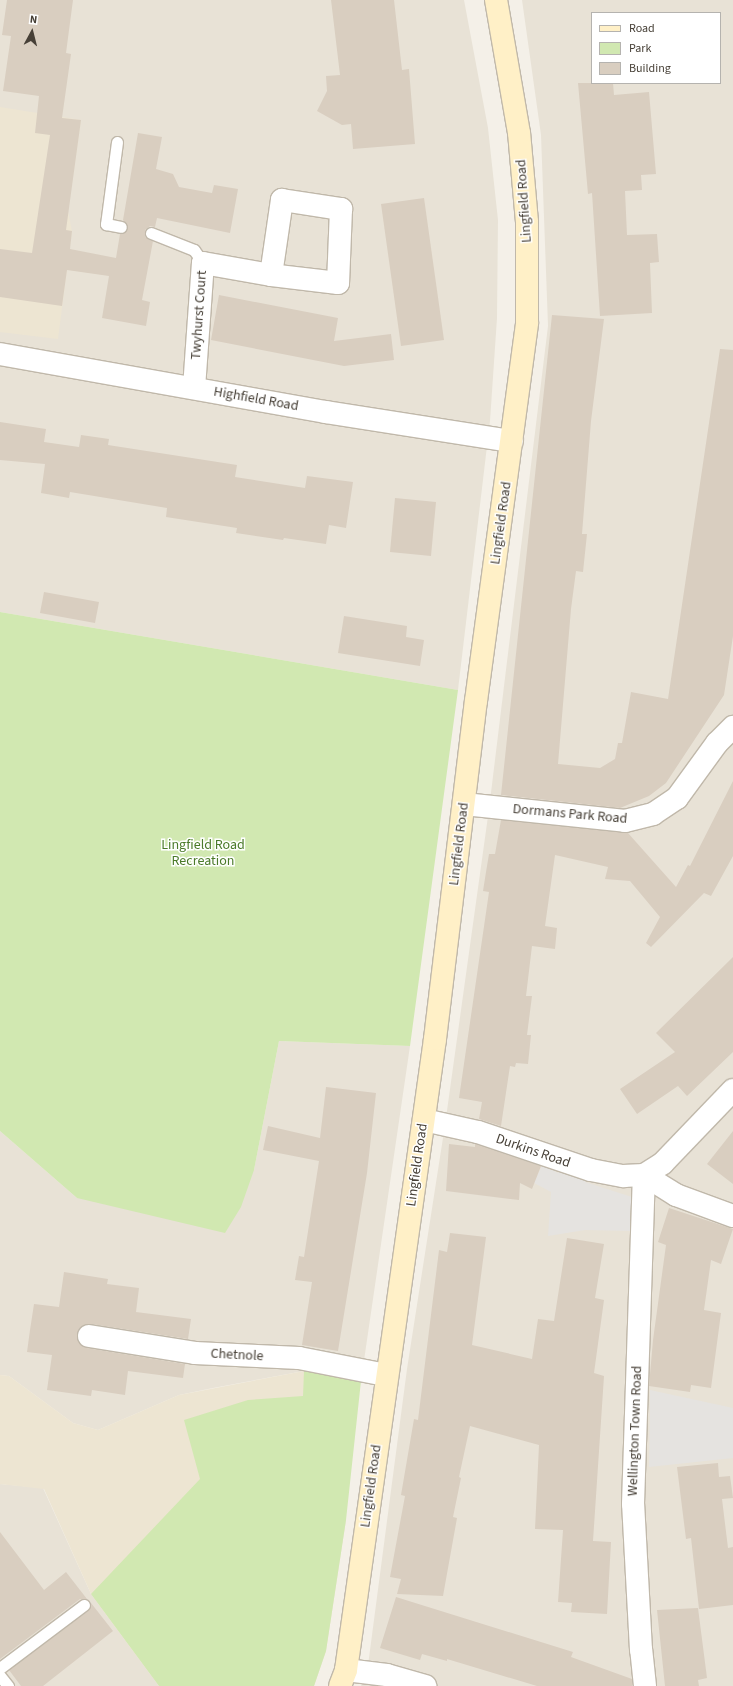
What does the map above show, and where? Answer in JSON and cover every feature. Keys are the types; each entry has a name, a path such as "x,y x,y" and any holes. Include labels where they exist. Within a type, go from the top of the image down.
{"street":[{"name":"Lingfield Road","path":"343,1678 424,1120 527,322 528,222 519,134 496,0"},
{"name":"Twyhurst Court","path":"194,388 203,263 271,275 338,283 341,209 282,200 271,275"},
{"name":"Highfield Road","path":"0,354 512,441"},
{"name":"Dormans Park Road","path":"464,804 625,821 653,814 677,798 717,743 733,727"},
{"name":"Durkins Road","path":"424,1120 478,1132 591,1170 623,1176 644,1175 663,1163 733,1090"},
{"path":"644,1175 676,1195 733,1216"},
{"name":"Wellington Town Road","path":"644,1175 645,1212 635,1396 633,1504 641,1650 646,1686"},
{"name":"Chetnole","path":"89,1336 195,1353 299,1358 386,1375"},
{"path":"343,1678 387,1676 425,1686"}],"lane":[{"path":"116,142 106,224 121,227"},
{"path":"151,233 194,250 203,263"},
{"path":"0,1668 84,1605"},
{"path":"0,1676 8,1686"}],"shaded area":[{"path":"0,0 464,0 488,128 498,220 497,318 490,421 458,690 0,612"},
{"path":"522,0 733,0 733,1686 361,1686 367,1673 407,1369 445,1125 489,809 548,326 541,135"},
{"path":"0,107 81,120 68,211 72,231 58,339 0,332"},
{"path":"279,1041 410,1046 361,1381 304,1371 179,1395 98,1430 73,1423 9,1376 0,1375 0,1131 77,1198 254,1170"},
{"path":"542,1165 558,1173 561,1165 587,1176 585,1182 635,1198 631,1231 585,1230 548,1236 551,1192 534,1183"},
{"path":"304,1371 334,1375 346,1520 326,1651 314,1686 159,1686 91,1594 44,1489 0,1484 0,1375 9,1376 73,1423 98,1430 179,1395"},
{"path":"650,1390 733,1408 733,1458 649,1467"},
{"path":"0,1484 43,1488 91,1594 159,1686 0,1686"}],"green space":[{"name":"Lingfield Road Recreation","path":"0,612 458,690 410,1046 279,1041 254,1170 241,1207 225,1233 77,1198 0,1131"},
{"path":"304,1371 361,1381 346,1520 326,1651 314,1686 159,1686 91,1594 200,1479 184,1420 248,1400 303,1396"}],"building":[{"path":"7,0 73,0 66,53 71,54 62,118 81,120 66,230 72,231 70,249 116,258 120,234 128,228 123,220 138,133 162,137 156,169 173,174 179,187 212,193 214,185 238,189 230,233 157,218 155,227 150,226 145,230 145,237 153,241 142,300 150,302 146,326 102,318 109,276 67,270 62,306 0,297 0,249 32,253 50,135 35,133 39,96 3,91 11,36 2,35"},
{"path":"331,0 394,0 402,70 409,69 415,144 353,149 351,124 342,125 317,111 327,91 326,76 340,75"},
{"path":"578,83 613,84 614,95 649,92 656,174 641,175 642,190 625,191 627,235 657,234 659,262 650,263 652,313 600,316 592,193 588,194"},
{"path":"424,198 444,340 401,346 381,204"},
{"path":"219,295 338,318 334,341 391,334 394,360 344,366 211,340"},
{"path":"552,315 604,319 591,421 582,534 587,534 583,572 576,571 571,609 558,764 600,768 615,759 618,743 622,743 631,692 668,699 720,349 733,350 733,636 724,695 666,783 649,796 620,808 501,795"},
{"path":"0,422 46,429 44,442 79,447 81,435 109,439 108,445 237,465 235,477 305,488 307,476 353,482 346,528 329,525 326,544 284,538 283,540 236,533 237,528 166,517 167,508 70,492 69,498 41,493 45,464 0,460"},
{"path":"395,498 436,502 431,556 390,552"},
{"path":"44,592 99,602 95,623 40,613"},
{"path":"344,616 407,626 406,637 424,640 420,666 338,653"},
{"path":"733,781 733,856 711,896 704,893 651,947 646,943 660,917 630,881 605,879 608,867 555,855 545,926 557,928 555,949 532,946 526,996 532,996 527,1035 531,1035 528,1064 516,1063 515,1067 510,1066 501,1126 479,1119 482,1102 459,1098 489,892 483,891 489,854 495,854 501,820 628,833 676,887 688,865 690,866"},
{"path":"733,957 733,1052 687,1096 678,1086 637,1114 620,1089 675,1052 656,1033"},
{"path":"326,1087 376,1093 367,1173 338,1351 302,1345 312,1282 295,1280 299,1256 304,1257 319,1161 263,1150 268,1126 320,1138"},
{"path":"733,1131 733,1184 707,1164"},
{"path":"449,1144 475,1147 475,1144 541,1166 532,1189 520,1183 519,1200 446,1191"},
{"path":"669,1208 733,1229 721,1264 711,1260 704,1310 721,1313 711,1388 691,1385 690,1392 649,1386 653,1340 666,1245 658,1242"},
{"path":"450,1233 486,1237 472,1345 532,1359 538,1319 554,1321 567,1238 604,1244 595,1298 604,1300 594,1373 604,1376 593,1541 611,1542 607,1614 571,1612 572,1603 558,1602 563,1530 535,1529 539,1445 470,1426 459,1477 461,1478 453,1517 457,1518 443,1596 397,1594 401,1579 390,1577 405,1496 401,1495 414,1419 418,1420 439,1250 447,1252"},
{"path":"64,1272 108,1279 107,1284 139,1288 136,1312 191,1319 188,1339 91,1324 80,1328 77,1334 81,1345 87,1348 185,1364 183,1378 128,1371 125,1395 92,1390 91,1396 47,1390 52,1355 27,1352 30,1330 34,1304 59,1307"},
{"path":"718,1463 719,1477 730,1476 733,1498 722,1499 728,1548 733,1547 733,1605 699,1609 691,1538 686,1539 677,1467"},
{"path":"0,1532 44,1590 66,1572 87,1599 80,1599 0,1659"},
{"path":"396,1597 573,1652 571,1657 632,1679 632,1686 537,1686 447,1659 447,1661 422,1654 420,1660 380,1648"},
{"path":"91,1603 113,1631 43,1686 21,1686 9,1670 88,1611"},
{"path":"698,1608 707,1678 698,1680 699,1686 665,1686 657,1610"}]}
